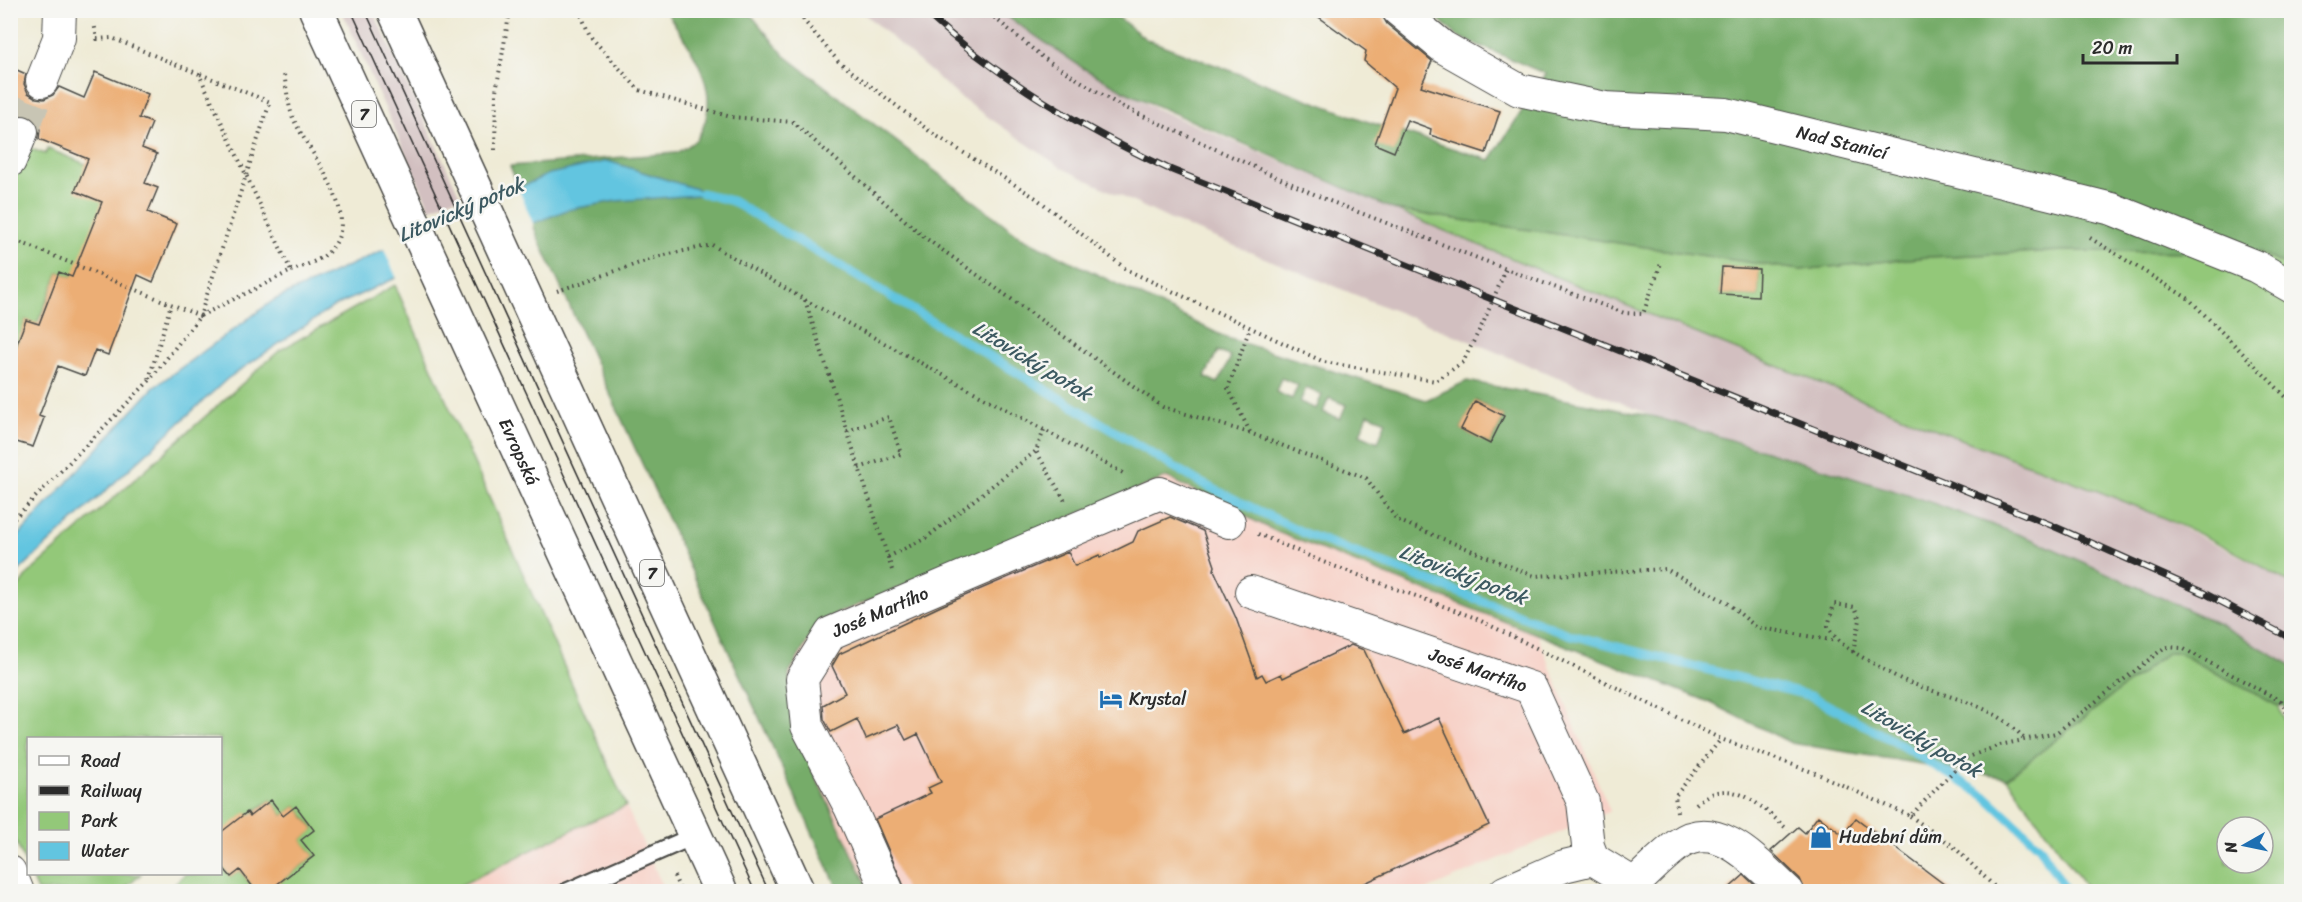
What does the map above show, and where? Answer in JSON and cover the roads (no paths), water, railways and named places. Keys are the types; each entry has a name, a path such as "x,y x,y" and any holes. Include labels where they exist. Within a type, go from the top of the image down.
{"main road":[{"name":"Evropská","path":"316,10 722,891"},
{"name":"7","path":"394,10 798,891"}],"street":[{"path":"42,81 59,38 60,10"},
{"name":"Nad Stanicí","path":"1398,10 1443,47 1520,90 1605,108 1726,114 2112,208 2257,267 2292,287"},
{"path":"10,162 22,132"},
{"name":"José Martího","path":"888,891 850,807 807,726 802,679 831,633 1160,493 1229,522"},
{"name":"José Martího","path":"1251,592 1531,688 1583,802 1588,846 1578,863"},
{"path":"1505,891 1578,863 1630,888 1679,832 1704,835 1732,843 1788,891"},
{"path":"10,872 18,891"}],"lane":[{"path":"566,891 696,835"},
{"path":"1538,891 1578,863"}],"water":[{"path":"608,161 712,194 616,201 567,210 400,276 333,307 227,379 11,578 10,545 153,388 274,300 549,174"}],"waterway":[{"name":"Litovický potok","path":"702,193 732,201 1199,482 1306,534 1571,635 1811,696 1897,743 1985,796 2040,847 2067,892"}],"tunnel":[{"path":"22,132 42,81"}],"tram line":[{"path":"351,10 755,892"},
{"path":"365,10 769,892"}],"railway":[{"path":"923,10 950,34 1008,78 1070,117 1167,168 2051,525 2204,593 2292,639"}],"place":[{"name":"Krystal","path":"1111,699"},
{"name":"Hudební dům","path":"1821,837"}]}
